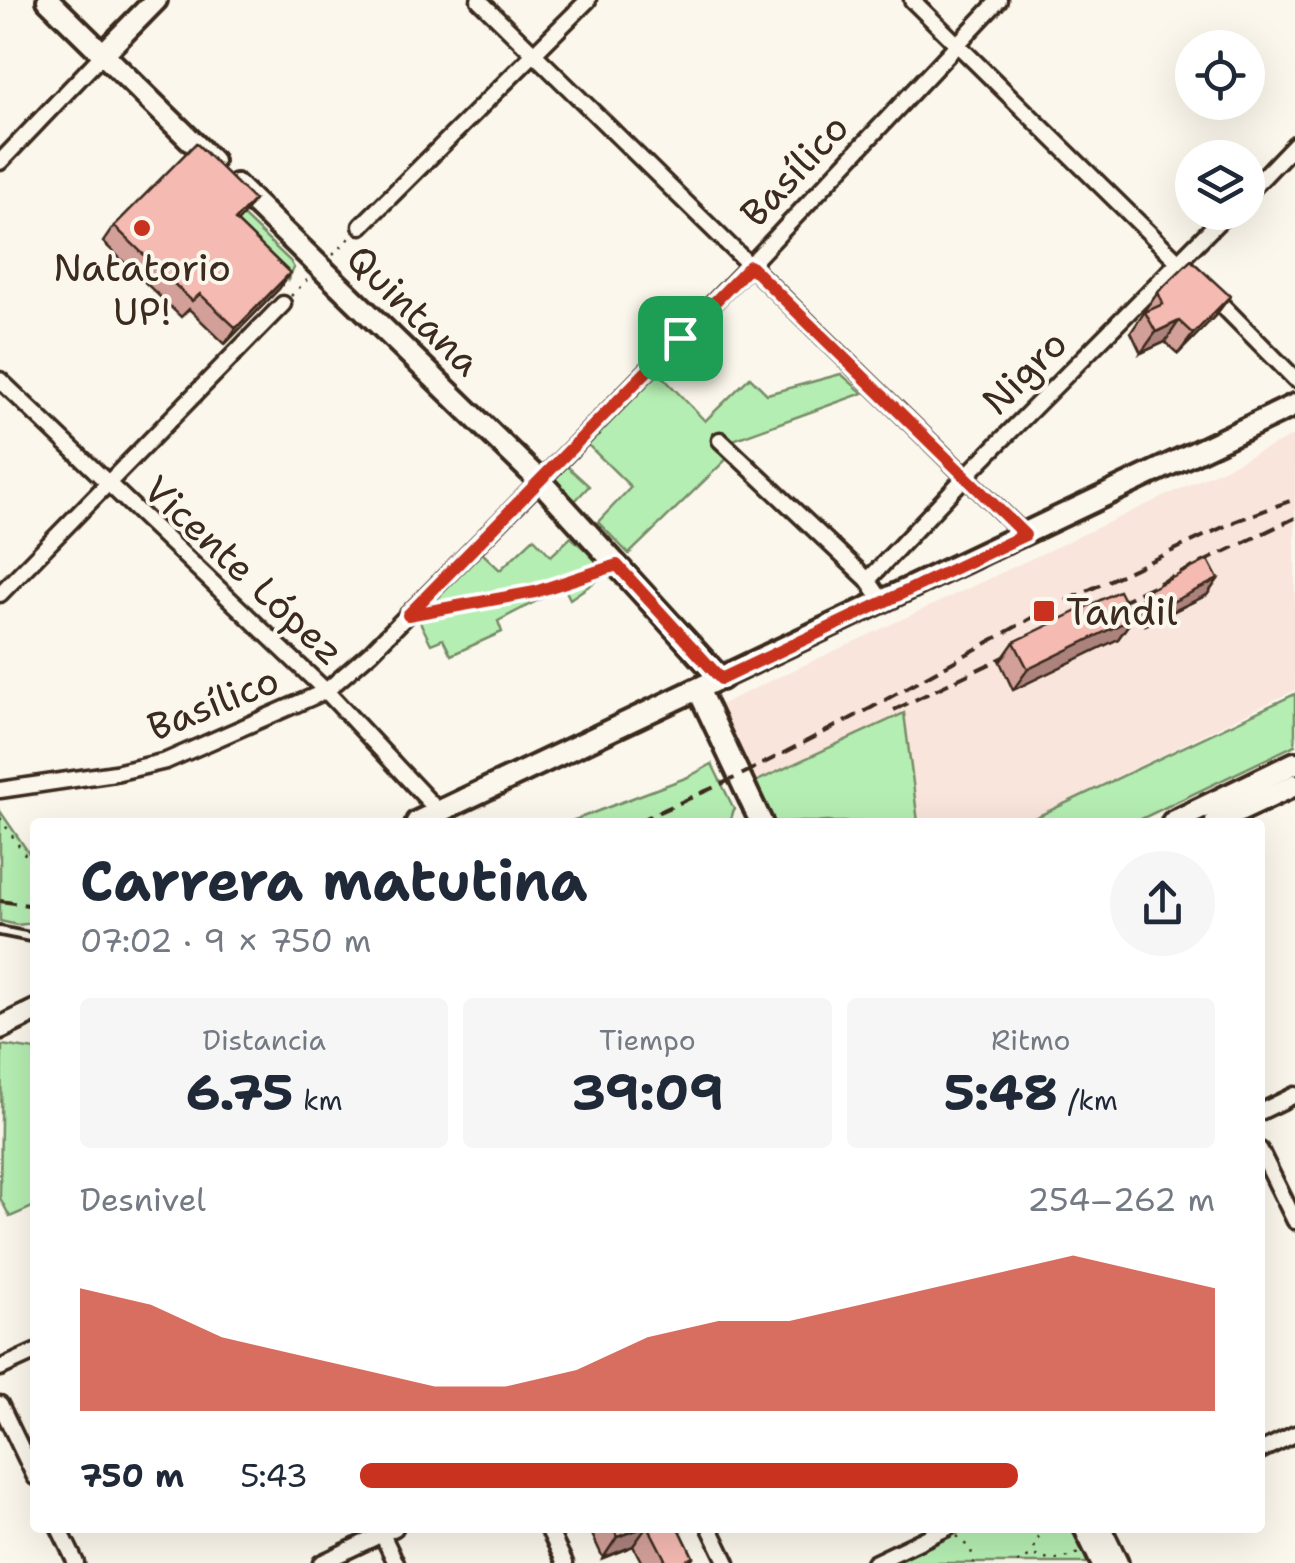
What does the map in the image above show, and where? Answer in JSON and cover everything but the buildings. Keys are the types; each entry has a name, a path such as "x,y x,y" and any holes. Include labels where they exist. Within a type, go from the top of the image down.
{"street":[{"name":"Quintana","path":"48,0 540,482 721,679"},
{"path":"0,162 156,0"},
{"path":"480,0 1025,535"},
{"path":"361,226 588,0"},
{"path":"912,0 1295,379"},
{"name":"Basílico","path":"0,790 115,773 166,761 326,692 540,482 750,266 999,0"},
{"path":"1265,175 1295,144"},
{"name":"Nigro","path":"868,580 1211,230"},
{"path":"0,594 283,304"},
{"name":"Vicente López","path":"0,380 326,692 439,812"},
{"path":"426,818 1295,406"},
{"path":"720,440 868,580 883,602"},
{"path":"699,691 759,818"},
{"path":"1181,818 1295,763"},
{"path":"1225,818 1295,785"},
{"path":"0,1028 30,1013"},
{"path":"1265,1110 1295,1096"},
{"path":"1265,1160 1295,1221"},
{"path":"0,1368 30,1354"},
{"path":"0,1404 30,1467"},
{"path":"1265,1449 1295,1434"},
{"path":"61,1533 76,1563"},
{"path":"321,1563 379,1533"},
{"path":"386,1533 396,1563"},
{"path":"550,1533 565,1563"},
{"path":"712,1533 726,1563"},
{"path":"874,1563 946,1533"},
{"path":"1102,1533 1117,1563"}],"lane":[{"path":"0,930 30,937"}],"path":[{"path":"328,260 361,226"},
{"path":"283,304 312,276"},
{"path":"408,615 535,592 617,565"},
{"path":"0,818 30,862"},
{"path":"953,1533 971,1550 974,1563"},
{"path":"1034,1555 1035,1542 1041,1533"},
{"path":"1034,1555 1044,1560 1061,1560 1091,1546"},
{"path":"1017,1563 1034,1555"}],"shaded area":[{"path":"1295,435 1295,690 1032,818 917,818 904,714 755,782 715,707"}],"green space":[{"path":"243,216 290,261 294,268 288,280 234,226"},
{"path":"659,373 705,421 750,377 767,394 841,374 863,393 730,441 737,449 629,554 598,522 631,487 588,445"},
{"path":"567,466 589,486 572,504 550,483"},
{"path":"571,537 609,572 570,599 564,587 498,621 502,632 451,655 443,639 431,644 417,616 480,551 500,570 534,538 551,556"},
{"path":"1295,694 1295,745 1143,818 1034,818"},
{"path":"904,713 917,818 773,818 755,782"},
{"path":"712,764 734,809 731,818 580,818"},
{"path":"0,811 30,855 30,924 0,921"},
{"path":"2,1045 30,1049 30,1208 10,1217 0,1198"},
{"path":"958,1533 1079,1533 1094,1563 895,1563"}],"railway":[{"path":"646,818 739,776 871,708 1044,611 1236,521 1295,499"},
{"path":"1097,613 1295,518"},
{"path":"894,710 1029,645"},
{"path":"0,901 30,905"}],"place":[{"name":"Natatorio UP!","path":"142,228"},
{"name":"Tandil","path":"1044,611"}],"route":[{"path":"750,266 1025,535 721,679 617,565 535,592 408,615 680,338 750,266"}]}
